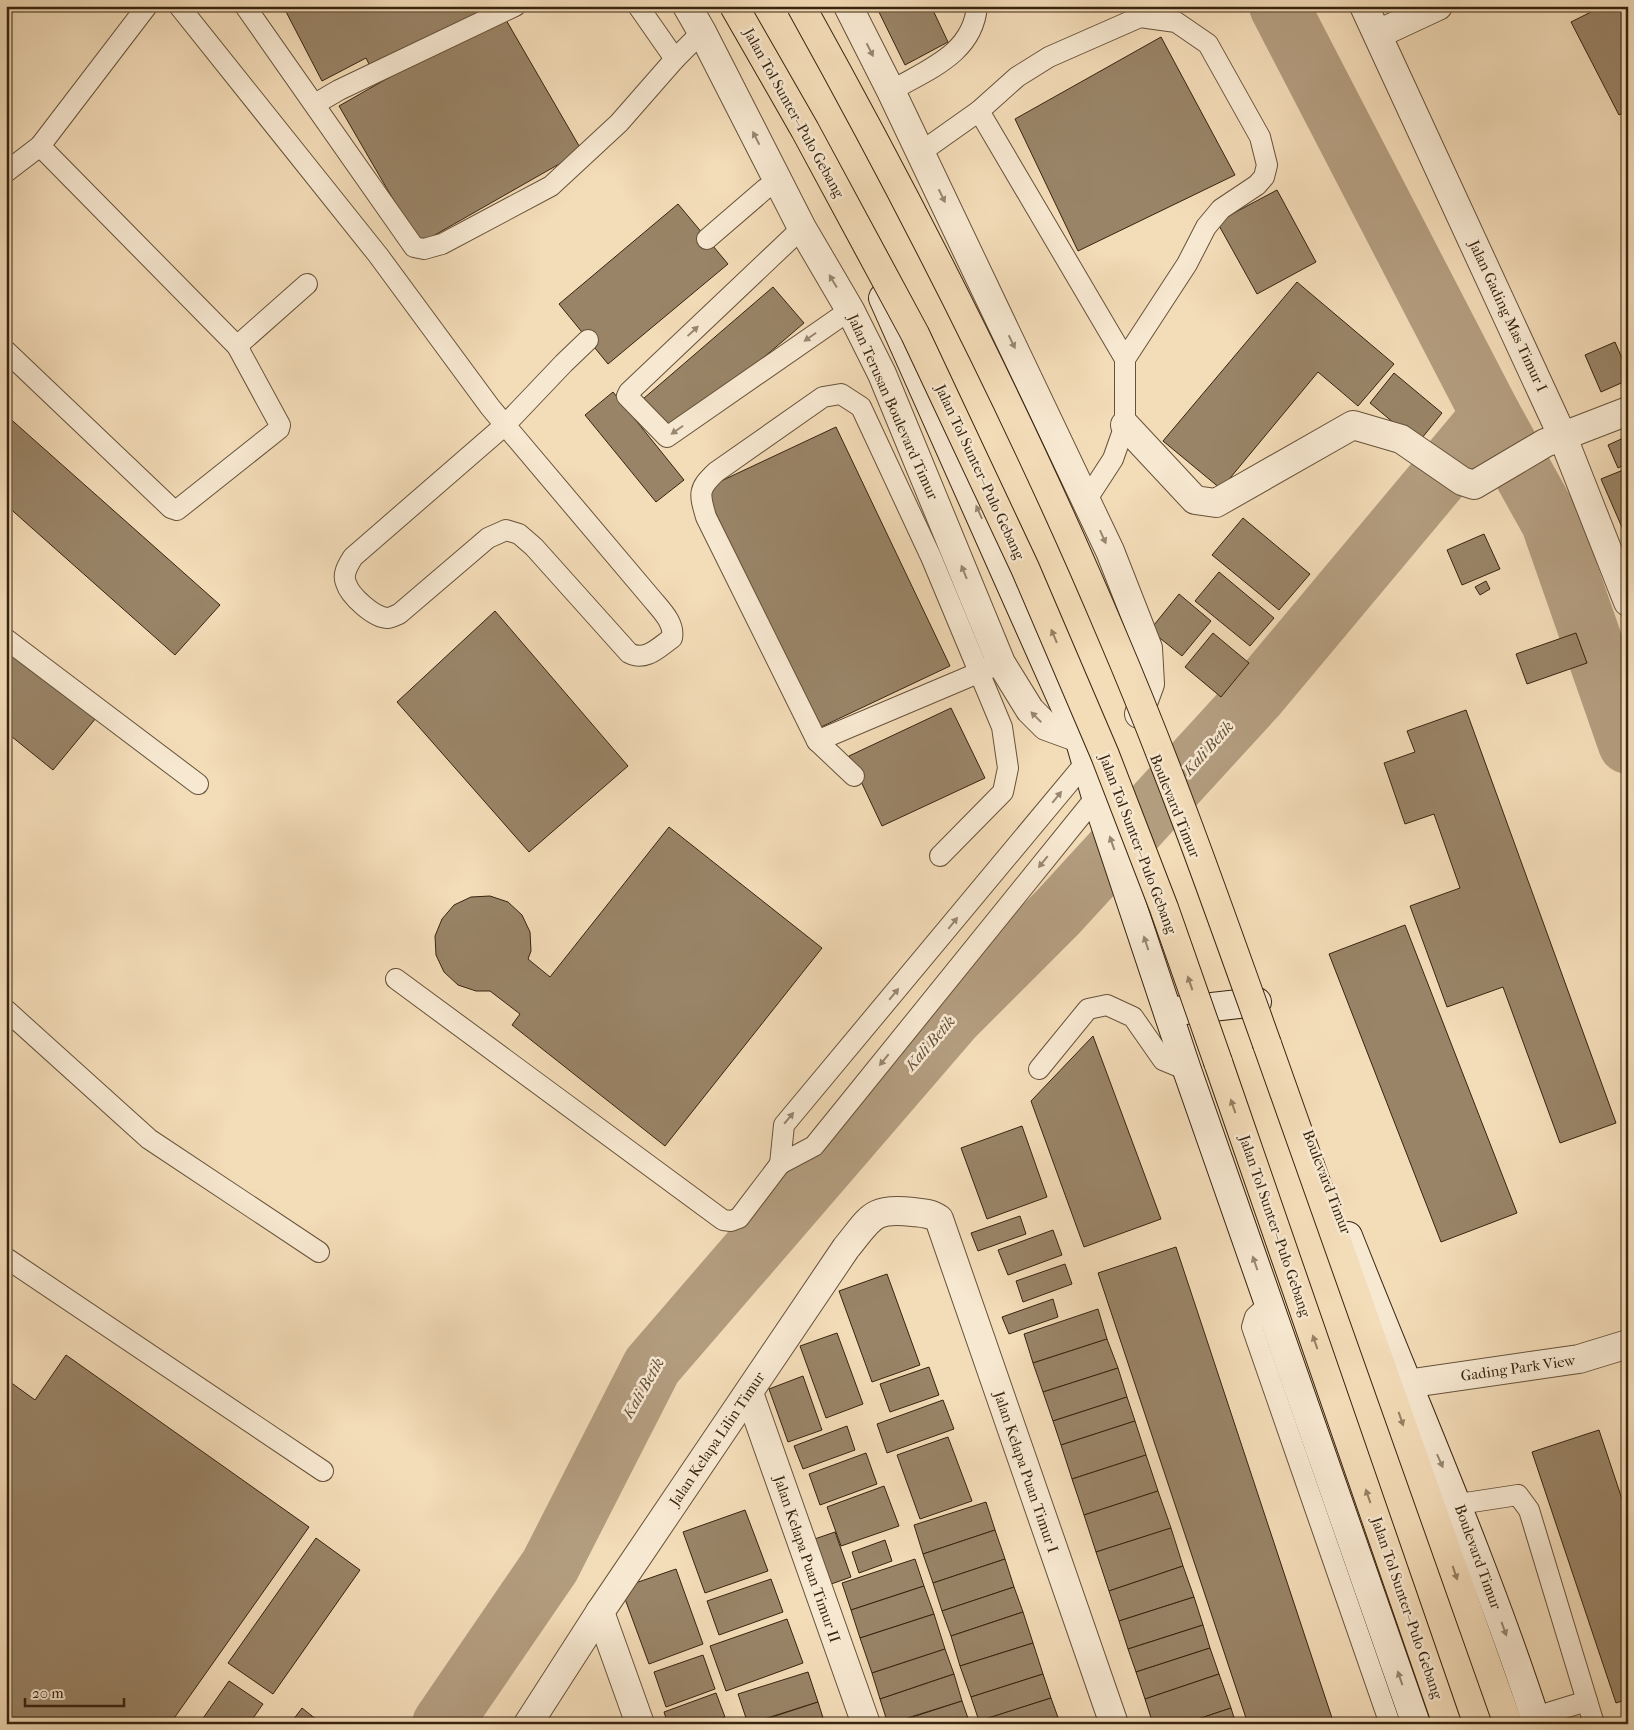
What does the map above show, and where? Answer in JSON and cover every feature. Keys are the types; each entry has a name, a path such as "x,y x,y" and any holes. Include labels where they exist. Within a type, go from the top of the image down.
{"highway":[{"name":"Jalan Tol Sunter–Pulo Gebang","path":"734,6 805,130 915,334 1025,568 1105,754 1164,908 1447,1724"},
{"path":"801,6 848,90 954,294 1068,534 1114,638 1179,800 1268,1044 1508,1724"}],"street":[{"name":"Jalan Terusan Boulevard Timur","path":"687,6 802,228 850,310 882,374 991,667 1046,726 1083,750"},
{"path":"726,6 863,254 1056,684 1083,750 1098,804 1123,873 1187,1070 1416,1724"},
{"name":"Boulevard Timur","path":"796,6 915,227 1054,511 1109,642 1187,838 1257,1002 1406,1384 1459,1504 1536,1720"},
{"path":"848,6 921,152 1110,551 1148,648 1150,684 1138,714"},
{"name":"Jalan Gading Mas Timur I","path":"1364,6 1378,34 1553,439 1628,602"},
{"path":"1378,34 1438,6"},
{"path":"1125,425 1195,500 1216,503 1352,425 1401,439 1462,482 1474,484 1553,439 1628,411"},
{"path":"1168,1012 1257,1002"},
{"name":"Jalan Kelapa Lilin Timur","path":"528,1724 600,1612 846,1248 876,1213 890,1209 932,1214 939,1219"},
{"name":"Jalan Kelapa Puan Timur I","path":"939,1219 1114,1724"},
{"name":"Gading Park View","path":"1406,1384 1579,1360 1628,1344"},
{"name":"Jalan Kelapa Puan Timur II","path":"749,1393 866,1724"},
{"path":"600,1612 640,1724"}],"lane":[{"path":"6,172 40,146 147,6"},
{"path":"179,6 378,255 506,425 668,619 673,632 672,638 648,655 641,657 629,653 534,547 519,534 506,530 488,538 399,614 389,618 374,614 357,599 345,583 346,568 353,558 506,425 588,340"},
{"path":"245,6 316,104 414,247 424,249 442,244 551,186 619,123 675,59 702,32"},
{"path":"316,104 334,93 515,6"},
{"path":"638,6 675,59"},
{"path":"891,91 961,48 975,21 977,6"},
{"path":"921,152 979,111 1018,77 1049,57 1140,17 1176,22 1208,44 1260,137 1267,165 1264,177 1257,185 1221,209 1206,228 1187,264 1125,359"},
{"path":"979,111 1125,359 1125,425 1113,459 1087,499"},
{"path":"6,351 171,508 177,510 279,429 280,425 237,346 40,146"},
{"path":"708,239 765,189 778,182"},
{"path":"802,228 629,392 628,396 667,437 850,310"},
{"path":"237,346 307,284"},
{"path":"854,776 817,741 706,517 700,496 702,485 716,472 824,397 841,394 862,407 931,557 991,667 1008,768 1003,792 940,856"},
{"path":"6,640 198,784"},
{"path":"817,741 991,667"},
{"path":"780,1164 784,1124 1083,750"},
{"path":"396,979 723,1220 731,1221 740,1218 780,1164 814,1146 1098,804"},
{"path":"1039,1069 1088,1009 1107,1005 1133,1017 1163,1060 1187,1070"},
{"path":"6,1010 149,1139 318,1252"},
{"path":"6,1258 323,1471"},
{"path":"1270,1303 1255,1317 1252,1327 1390,1724"},
{"path":"1459,1504 1518,1495 1529,1510 1594,1724"},
{"path":"1536,1720 1587,1701"}],"building":[{"path":"283,6 494,6 372,70 366,58 322,81"},
{"path":"876,6 931,6 948,42 905,65"},
{"path":"1603,6 1625,6 1628,11 1628,110 1619,115 1571,22"},
{"path":"502,13 582,151 419,244 339,106"},
{"path":"1161,37 1235,175 1078,251 1015,119"},
{"path":"1277,190 1316,262 1257,294 1217,222"},
{"path":"678,204 728,264 608,364 559,304"},
{"path":"1297,282 1394,364 1358,406 1318,372 1221,489 1163,441"},
{"path":"773,287 804,323 666,441 636,405"},
{"path":"1628,337 1628,348 1623,338"},
{"path":"1615,342 1628,372 1628,380 1601,392 1585,355"},
{"path":"1394,373 1442,413 1418,443 1370,403"},
{"path":"613,392 684,480 656,502 585,415"},
{"path":"6,415 220,605 175,655 6,505"},
{"path":"836,427 950,666 819,728 704,489"},
{"path":"1628,436 1628,463 1618,468 1608,445"},
{"path":"1628,468 1628,531 1624,532 1601,479"},
{"path":"1243,518 1310,574 1279,610 1212,555"},
{"path":"1484,534 1500,569 1462,585 1447,550"},
{"path":"1219,572 1274,618 1250,646 1195,601"},
{"path":"1486,581 1490,589 1480,595 1475,587"},
{"path":"1179,594 1211,621 1182,656 1150,630"},
{"path":"495,611 628,766 529,852 397,702"},
{"path":"1213,633 1249,663 1221,697 1185,667"},
{"path":"1576,633 1587,663 1527,684 1516,654"},
{"path":"6,644 96,718 53,770 6,732"},
{"path":"951,708 985,778 882,826 849,756"},
{"path":"1466,710 1616,1123 1560,1143 1503,987 1447,1007 1410,906 1460,888 1434,814 1405,824 1384,763 1415,752 1407,731"},
{"path":"669,827 822,948 665,1146 512,1025 520,1014 490,991 476,991 458,985 444,972 436,955 435,936 442,919 454,905 471,897 490,896 508,902 522,915 530,932 531,951 528,959 550,977"},
{"path":"1405,925 1517,1213 1441,1242 1329,954"},
{"path":"1093,1036 1161,1219 1084,1247 1031,1101"},
{"path":"1022,1126 1047,1197 987,1219 961,1148"},
{"path":"1020,1216 1026,1234 978,1251 971,1233"},
{"path":"1053,1230 1062,1255 1008,1275 998,1250"},
{"path":"1176,1247 1334,1724 1248,1724 1098,1273"},
{"path":"1065,1264 1072,1284 1023,1302 1016,1281"},
{"path":"887,1274 920,1365 872,1382 839,1291"},
{"path":"1053,1299 1058,1317 1009,1334 1002,1317"},
{"path":"1098,1309 1107,1339 1033,1363 1024,1334"},
{"path":"837,1333 863,1404 826,1418 800,1346"},
{"path":"1107,1339 1118,1368 1043,1392 1033,1363"},
{"path":"66,1355 309,1527 170,1724 6,1724 6,1379 35,1400"},
{"path":"929,1367 939,1395 890,1412 880,1384"},
{"path":"1118,1368 1127,1397 1053,1421 1043,1392"},
{"path":"803,1376 822,1430 788,1442 769,1389"},
{"path":"1127,1397 1135,1421 1061,1445 1053,1421"},
{"path":"943,1400 954,1429 887,1453 877,1424"},
{"path":"1135,1421 1146,1455 1072,1479 1061,1445"},
{"path":"847,1426 855,1450 803,1469 794,1446"},
{"path":"1599,1430 1628,1517 1628,1699 1616,1703 1532,1452"},
{"path":"948,1437 972,1501 920,1519 897,1455"},
{"path":"866,1453 877,1484 820,1505 809,1474"},
{"path":"1146,1455 1158,1491 1084,1515 1072,1479"},
{"path":"884,1486 899,1526 841,1546 827,1507"},
{"path":"1158,1491 1171,1528 1096,1552 1084,1515"},
{"path":"986,1502 995,1530 923,1554 914,1525"},
{"path":"745,1510 768,1571 705,1593 683,1532"},
{"path":"1171,1528 1183,1566 1109,1591 1096,1552"},
{"path":"995,1530 1005,1559 933,1583 923,1554"},
{"path":"835,1532 851,1577 820,1588 803,1543"},
{"path":"316,1538 360,1570 273,1694 228,1663"},
{"path":"885,1540 892,1561 859,1573 852,1552"},
{"path":"915,1559 924,1586 851,1610 842,1583"},
{"path":"1005,1559 1014,1587 942,1611 933,1583"},
{"path":"1183,1566 1194,1597 1119,1621 1109,1591"},
{"path":"676,1569 703,1644 649,1664 621,1588"},
{"path":"771,1579 783,1612 719,1635 707,1601"},
{"path":"924,1586 934,1614 860,1638 851,1610"},
{"path":"1014,1587 1023,1612 951,1636 942,1611"},
{"path":"1194,1597 1203,1625 1128,1649 1119,1621"},
{"path":"1023,1612 1033,1643 960,1666 951,1636"},
{"path":"934,1614 945,1649 872,1673 860,1638"},
{"path":"787,1619 803,1663 726,1691 710,1646"},
{"path":"1203,1625 1210,1648 1136,1672 1128,1649"},
{"path":"1033,1643 1043,1674 971,1697 960,1666"},
{"path":"1210,1648 1219,1674 1145,1699 1136,1672"},
{"path":"945,1649 954,1674 880,1699 872,1673"},
{"path":"703,1655 715,1689 666,1707 654,1672"},
{"path":"808,1672 818,1702 748,1724 738,1694"},
{"path":"954,1674 962,1701 888,1724 880,1699"},
{"path":"1043,1674 1051,1698 979,1721 971,1697"},
{"path":"1219,1674 1231,1708 1183,1724 1153,1724 1145,1699"},
{"path":"229,1681 263,1704 249,1724 199,1724"},
{"path":"716,1693 725,1717 707,1724 668,1724 664,1712"},
{"path":"1051,1698 1060,1723 980,1724 979,1721"},
{"path":"962,1701 970,1724 891,1724"},
{"path":"818,1702 825,1724 751,1724"},
{"path":"302,1708 322,1724 290,1724"},
{"path":"1231,1708 1236,1724 1183,1724"}],"waterway":[{"path":"1279,6 1491,415 1551,523 1628,744"},
{"name":"Kali Betik","path":"442,1724 550,1566 652,1366 954,1016 1058,912 1256,696 1491,415"}]}
